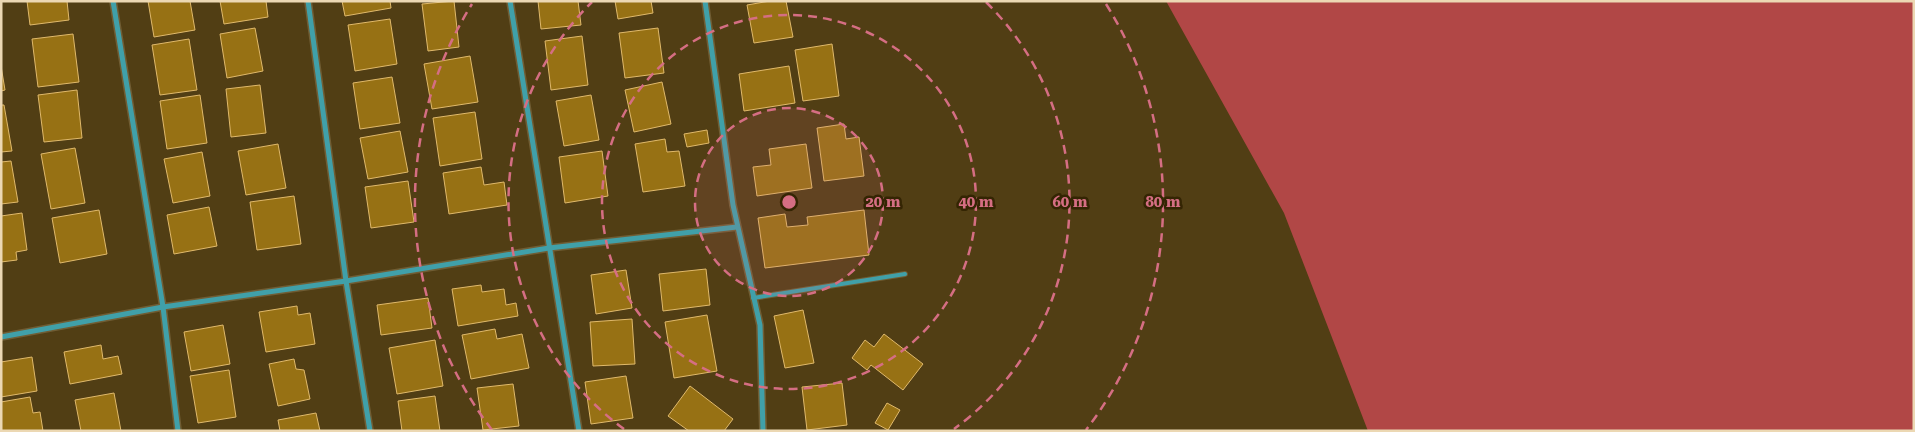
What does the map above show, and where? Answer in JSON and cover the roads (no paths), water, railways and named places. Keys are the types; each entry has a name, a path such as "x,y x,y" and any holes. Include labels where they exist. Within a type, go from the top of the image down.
{"street":[{"path":"113,1 163,307 178,431"},
{"path":"308,1 346,281 370,431"},
{"path":"510,1 579,431"},
{"path":"705,1 737,227 760,325 763,431"},
{"path":"1,337 163,307 346,281 549,248 737,227"}],"lane":[{"path":"754,298 904,274"}]}
